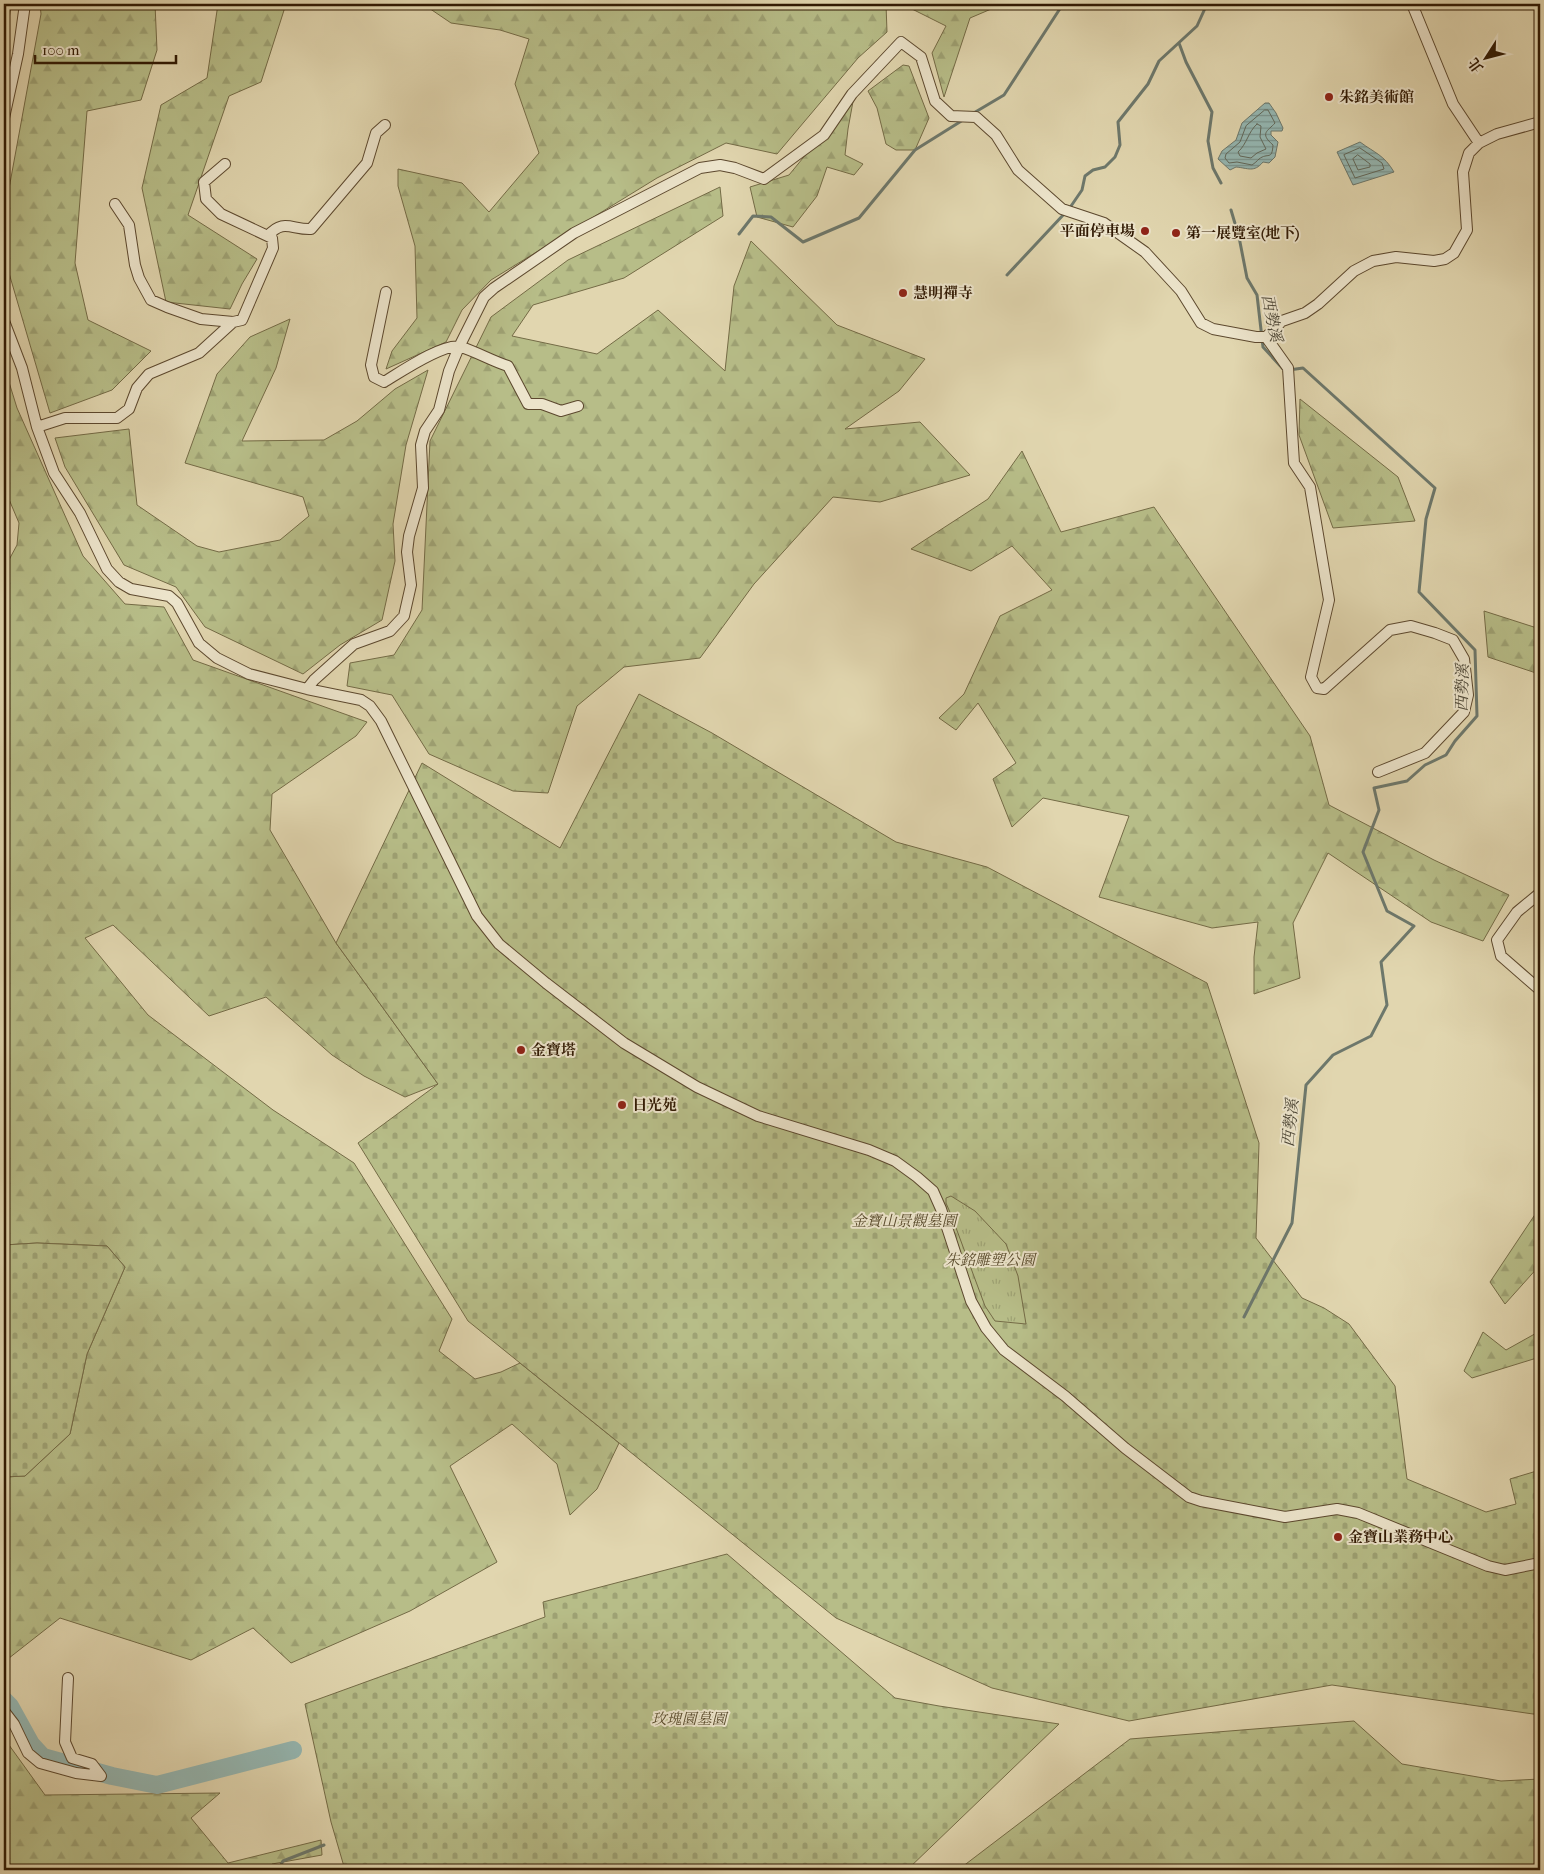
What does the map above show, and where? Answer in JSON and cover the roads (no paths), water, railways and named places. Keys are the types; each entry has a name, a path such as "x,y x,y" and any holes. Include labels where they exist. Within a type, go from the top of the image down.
{"street":[{"path":"4,118 18,54 26,4"},
{"path":"1412,4 1453,104 1479,143"},
{"path":"307,689 314,680 354,644 390,632 404,616 411,585 407,552 409,536 423,488 421,445 425,431 439,410 449,371 458,346 484,297 494,288 574,234 700,168 720,165 735,168 764,179 824,135 852,94 901,42 920,57 935,101 952,116 976,117 996,135 1018,170 1062,209 1104,223 1145,252 1181,290 1201,322 1220,331 1256,337 1266,337 1282,321 1305,313 1318,304 1354,271 1373,261 1396,256 1434,261 1444,260 1454,253 1467,230 1463,172 1469,153 1479,143 1497,134 1540,122"},
{"path":"268,236 275,228 284,225 311,229 367,163 376,133 385,125"},
{"path":"115,204 129,225 134,265 151,300 202,319 233,322 242,320 273,248 272,238 221,214 206,199 204,182 225,164"},
{"path":"386,292 371,365 374,377 384,382 438,351 458,346 508,366 528,404 542,404 561,411 578,406"},
{"path":"4,321 22,368 38,427 54,472 80,513 106,569 119,582 131,589 169,596 177,603 199,643 217,658 249,674 361,700 370,706 385,729 476,916 499,944 546,983 624,1043 697,1087 758,1116 878,1154 895,1161 917,1177 933,1191 941,1209 971,1301 986,1328 1004,1350 1065,1396 1125,1448 1189,1497 1285,1517 1337,1509 1358,1513 1488,1566 1505,1570 1540,1563"},
{"path":"38,427 65,418 117,418 129,409 137,388 149,374 199,353 233,322"},
{"path":"1266,337 1288,368 1294,463 1310,487 1329,600 1311,677 1316,688 1324,689 1390,630 1411,626 1453,640 1464,659 1468,695 1464,712 1425,753 1378,772"},
{"path":"1540,893 1517,912 1497,940 1501,956 1540,990"},
{"path":"4,1711 14,1724 28,1753 40,1763 76,1773 101,1776 92,1764 72,1758 65,1742 68,1678"}],"water":[{"path":"1265,103 1269,103 1283,128 1282,131 1271,131 1271,135 1278,142 1275,157 1269,163 1263,162 1254,169 1236,167 1230,170 1218,159 1222,151 1236,140 1242,123"},
{"path":"1360,142 1383,158 1394,172 1353,185 1337,152"}],"waterway":[{"path":"972,114 1004,95 1063,4"},
{"path":"1069,209 1082,190 1085,176 1093,170 1105,167 1115,157 1120,145 1118,122 1148,84 1159,61 1197,26 1207,4"},
{"name":"西勢溪","path":"1179,43 1186,62 1212,112 1208,141 1213,168 1221,183"},
{"path":"739,234 753,216 771,217 803,242 859,218 915,150 963,120"},
{"name":"西勢溪","path":"1231,210 1239,237 1247,278 1257,295 1263,347 1284,370"},
{"path":"1007,275 1065,213"},
{"name":"西勢溪","path":"1244,1317 1292,1223 1306,1085 1333,1055 1371,1036 1387,1005 1381,962 1414,926 1387,911 1363,852 1379,810 1374,788 1407,781 1425,765 1446,755 1455,741 1477,716 1475,650 1419,592 1426,519 1435,488 1303,368 1289,370"},
{"path":"4,1700 10,1706 31,1744 43,1757 112,1776 157,1785 293,1750"},
{"path":"278,1870 283,1861 324,1845"}],"place":[{"name":"朱銘美術館","path":"1329,97"},
{"name":"平面停車場","path":"1145,231"},
{"name":"第一展覽室(地下)","path":"1176,233"},
{"name":"慧明禪寺","path":"903,293"},
{"name":"金寶塔","path":"521,1050"},
{"name":"日光苑","path":"622,1105"},
{"name":"金寶山業務中心","path":"1338,1537"}],"park label":[{"name":"金寶山景觀墓園","path":"904,1221"},
{"name":"朱銘雕塑公園","path":"990,1260"},
{"name":"玫瑰園墓園","path":"689,1719"}]}
